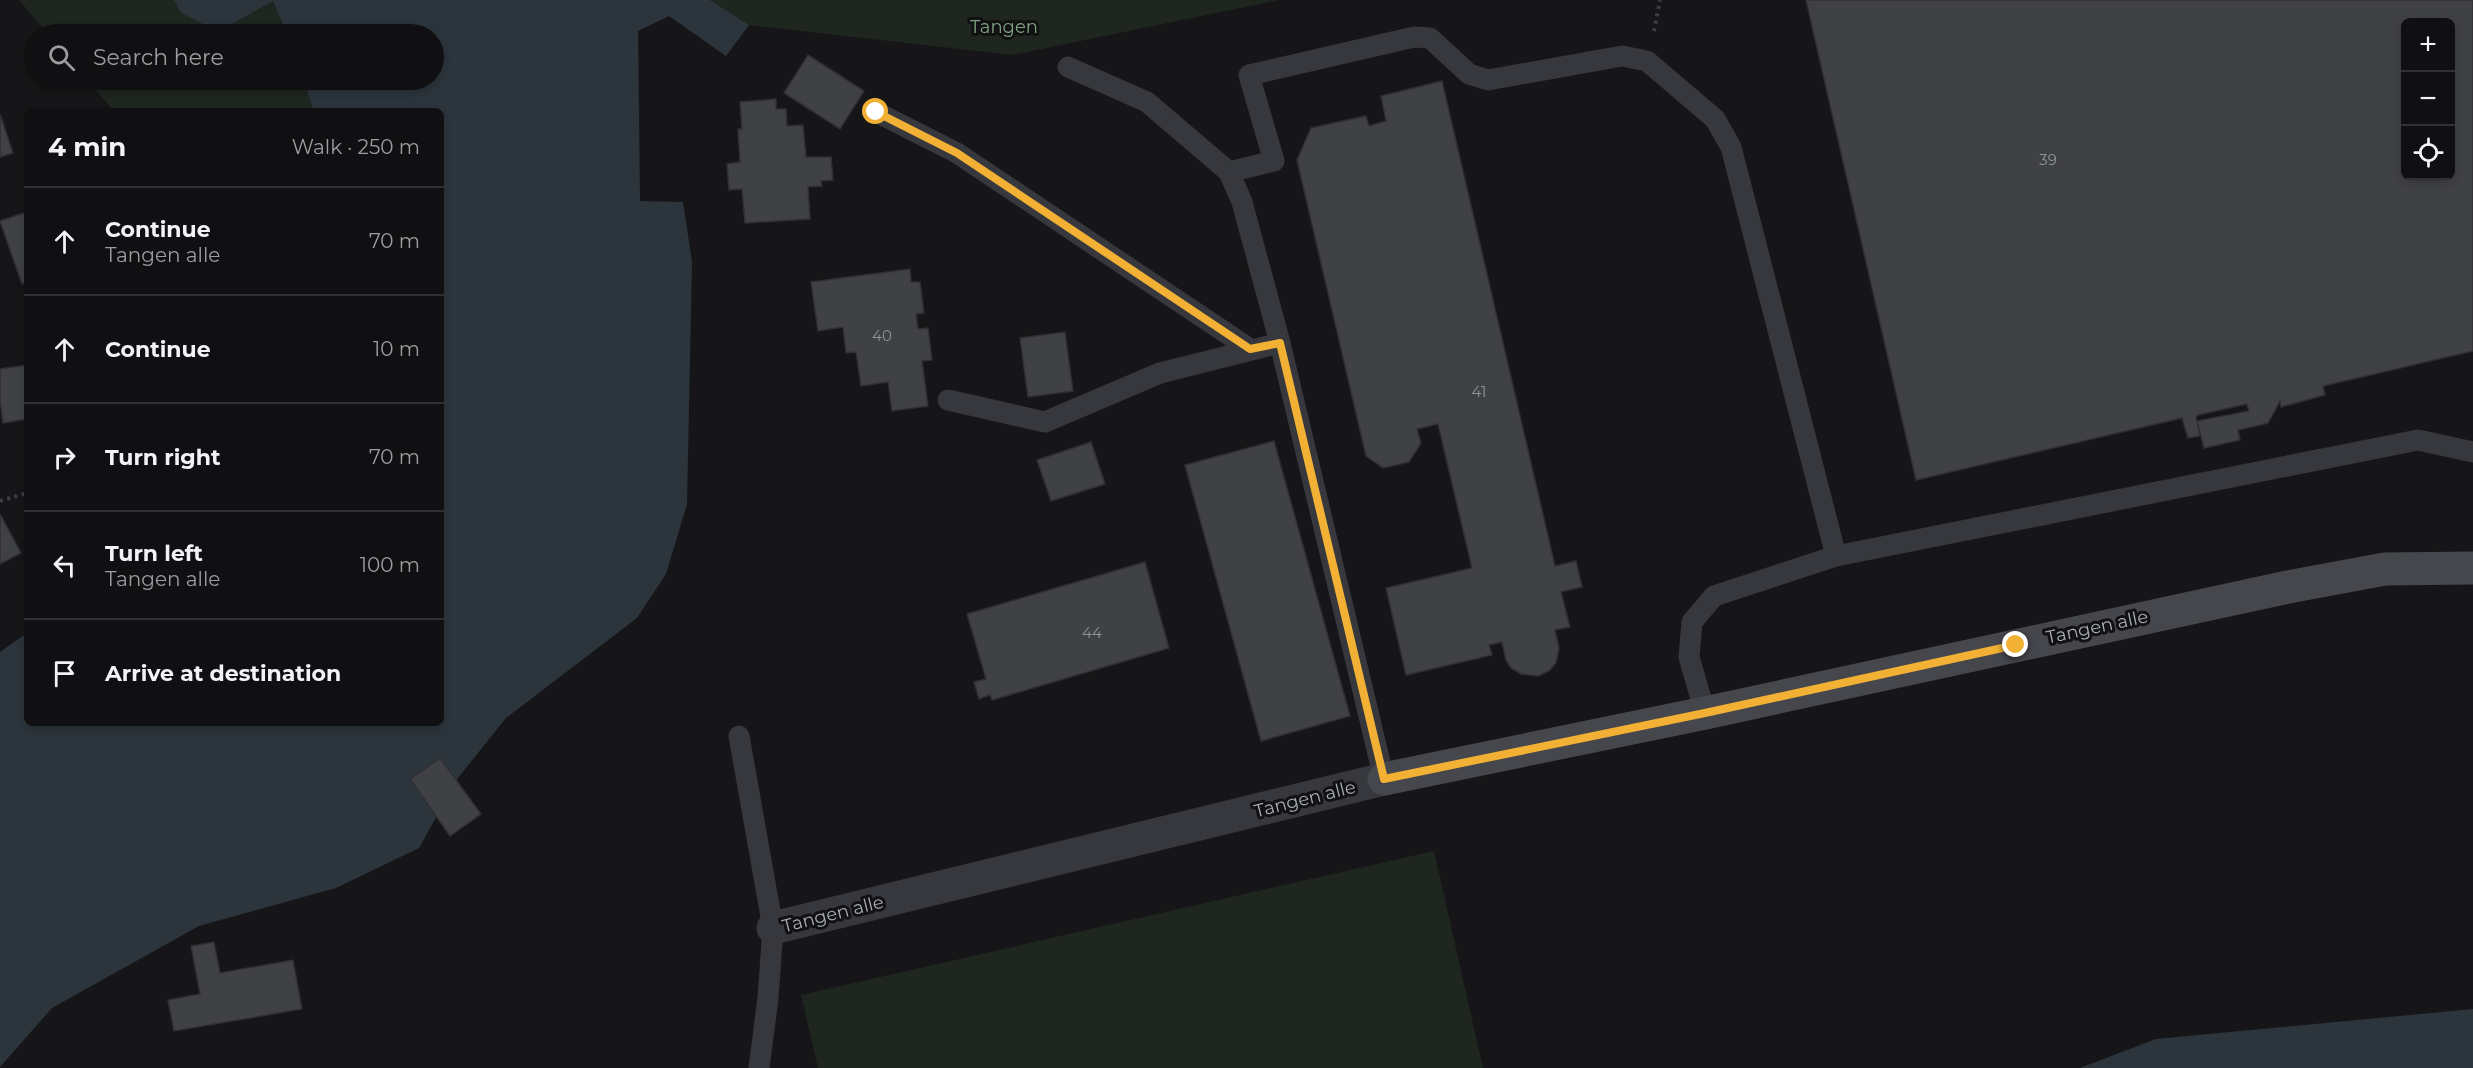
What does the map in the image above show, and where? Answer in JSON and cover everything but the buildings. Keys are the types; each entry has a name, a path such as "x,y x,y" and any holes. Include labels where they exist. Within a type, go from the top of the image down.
{"main road":[{"name":"Tangen alle","path":"1384,779 1705,713 2288,587 2385,569 2473,568"}],"street":[{"name":"Tangen alle","path":"773,928 1384,779"}],"lane":[{"path":"1229,172 1274,161 1249,75 1414,37 1431,38 1469,74 1488,80 1622,56 1647,61 1715,119 1731,147 1836,556"},
{"path":"1068,67 1147,102 1229,172 1242,202 1280,343 1384,779"},
{"path":"876,112 957,153 1250,349"},
{"path":"948,400 1045,422 1160,373 1280,343"},
{"path":"1705,713 1689,657 1692,622 1714,596 1836,556 2418,440 2473,452"},
{"path":"739,736 773,928"},
{"name":"Tangen alle","path":"759,1068 768,998 773,928"}],"path":[{"path":"0,501 24,494"}],"green space":[{"path":"19,0 174,0 181,13 202,24 39,24"},
{"name":"Tangen","path":"710,0 1279,0 1012,55 749,25"},
{"path":"273,1 283,24 232,24"},
{"path":"96,90 307,90 313,108 111,108"},
{"path":"1434,851 1483,1068 818,1068 801,995"}],"shaded area":[{"path":"174,0 710,0 749,25 726,56 669,16 638,31 640,201 683,202 692,262 687,504 666,574 637,618 506,718 458,778 419,848 336,888 199,926 52,1008 0,1067 0,652 24,635 24,726 444,726 444,108 313,108 307,90 444,90 444,24 283,24 273,1 232,24 202,24 181,13"},
{"path":"2473,1009 2473,1068 2080,1068 2156,1039"}],"route":[{"path":"876,112 957,153 1250,349 1280,343 1384,779 1705,713 2016,645"}]}
